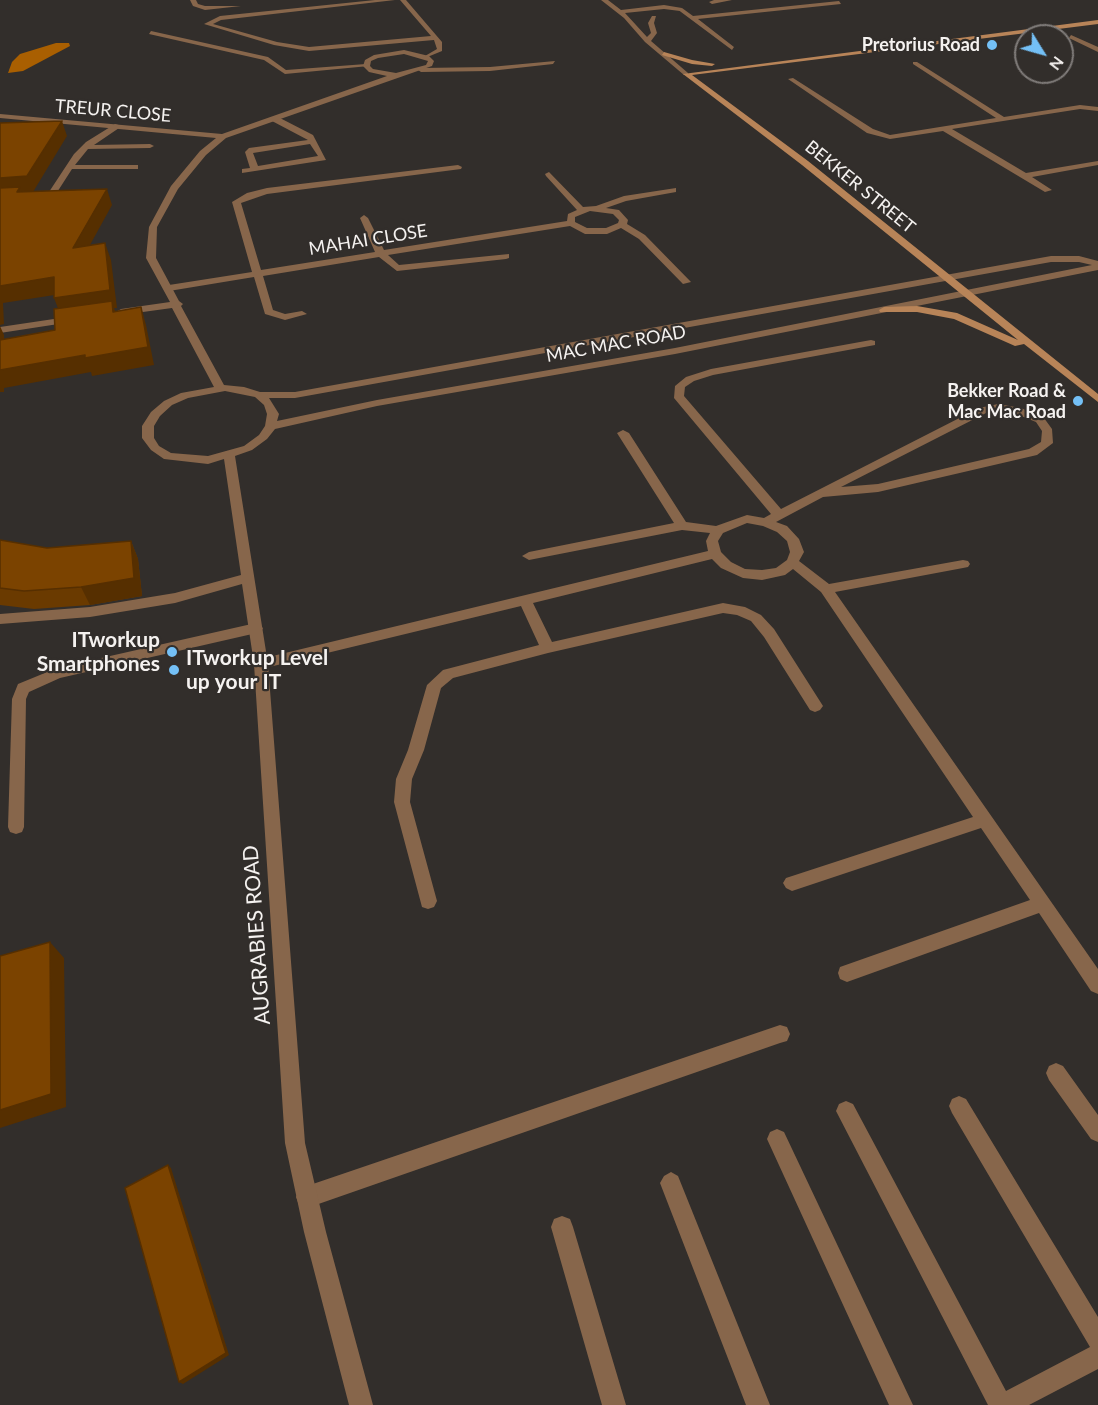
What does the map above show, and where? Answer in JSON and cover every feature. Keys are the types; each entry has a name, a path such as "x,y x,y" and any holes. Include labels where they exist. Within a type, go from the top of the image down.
{"street":[{"path":"193,0 195,5 205,8 232,3 251,5"},
{"path":"392,0 220,18 207,24 276,44 309,49 435,38"},
{"path":"403,0 440,43 440,50 429,59"},
{"name":"BEKKER STREET","path":"604,0 626,17 647,41 686,74 805,163 1098,399"},
{"path":"712,2 729,0"},
{"path":"693,18 839,3"},
{"path":"619,12 664,7 680,9 732,48"},
{"path":"626,17 647,18 680,9"},
{"path":"647,18 654,33 647,41"},
{"path":"686,74 1098,22"},
{"path":"151,33 266,58 285,72 368,68 396,75"},
{"path":"1074,38 1098,50"},
{"path":"357,87 368,68 368,60 389,53 417,54 429,59 471,68"},
{"path":"664,54 700,64 751,66"},
{"path":"421,70 429,66 429,59"},
{"path":"220,388 178,304 151,258 153,227 174,188 203,153 223,136 396,75 421,70 513,67 554,62"},
{"path":"915,63 1003,119"},
{"path":"722,77 766,64"},
{"path":"791,79 870,131 890,137 1080,107 1098,107"},
{"path":"718,87 721,102"},
{"name":"TREUR CLOSE","path":"0,116 223,136"},
{"path":"245,171 323,158 314,141 275,119"},
{"path":"51,195 69,167 86,147 118,126"},
{"path":"944,128 1048,190"},
{"path":"255,170 249,152 252,150 314,141"},
{"path":"86,147 150,146"},
{"path":"1024,176 1098,162"},
{"path":"69,167 135,167"},
{"path":"302,314 285,317 269,312 256,275 236,202 278,189 459,167"},
{"path":"549,174 581,210"},
{"path":"571,223 571,216 581,210 673,190"},
{"path":"41,196 62,194"},
{"path":"597,208 607,209 622,216 622,225 642,237 686,282"},
{"path":"364,218 381,254 392,266 402,269 506,256"},
{"name":"MAHAI CLOSE","path":"169,288 571,223 585,231 596,232 607,231 622,225"},
{"name":"MAC MAC ROAD","path":"259,395 295,395 1051,259 1079,259 1098,265"},
{"name":"MAC MAC ROAD","path":"271,426 377,403 675,351 967,294 1098,265"},
{"path":"111,314 178,304"},
{"path":"884,310 917,309 957,316 983,325 1048,359"},
{"path":"0,330 89,317"},
{"path":"658,330 675,351"},
{"path":"779,515 678,396 680,386 690,379 711,372 871,343"},
{"path":"220,388 244,390 259,395 269,404 273,414 271,426 263,437 248,448 229,455 197,460 168,456 155,448 148,438 148,426 155,414 168,403 185,395 220,388"},
{"path":"766,522 779,515 983,410 998,407 1017,410 1040,420 1048,431 1047,443 1033,452 878,488 820,494"},
{"path":"623,433 682,525"},
{"name":"AUGRABIES ROAD","path":"229,455 261,664 295,1143 361,1405"},
{"path":"529,556 682,525 718,530 739,521 766,522 782,529 793,539 797,552 792,563 780,572 762,575 742,573 726,566 715,554 712,541 718,530"},
{"path":"261,664 526,602 715,554"},
{"path":"792,563 807,572 826,589 1098,985"},
{"path":"826,589 963,564"},
{"path":"0,618 90,612 175,598 248,578"},
{"path":"526,602 548,648"},
{"path":"428,902 402,802 404,779 416,750 434,685 448,674 548,648 723,608 740,610 756,618 769,633 815,706"},
{"path":"16,827 19,699 23,688 57,673 256,628"},
{"path":"792,883 984,820"},
{"path":"847,973 1042,903"},
{"path":"307,1197 780,1034"},
{"path":"1056,1073 1098,1132"},
{"path":"959,1106 1098,1339"},
{"path":"846,1111 1002,1405 1098,1356"},
{"path":"777,1139 901,1405"},
{"path":"671,1183 758,1405"},
{"path":"562,1227 614,1405"}],"shaded area":[{"path":"56,43 69,43 70,46 23,71 8,73 12,62 20,54"}],"building":[{"path":"62,121 27,176 0,178 0,123"},
{"path":"20,187 17,192 107,189 73,248 105,243 110,290 54,298 54,277 0,286 0,188"},
{"path":"112,301 113,312 141,307 148,347 0,370 0,340 55,330 54,309"},
{"path":"0,540 47,548 131,541 134,578 81,587 24,591 0,588"},
{"path":"50,942 51,1094 0,1110 0,956"},
{"path":"168,1165 226,1353 179,1382 125,1188"}],"place":[{"name":"Pretorius Road","path":"992,45"},
{"name":"Bekker Road & Mac Mac Road","path":"1078,401"},
{"name":"ITworkup Smartphones","path":"172,652"},
{"name":"ITworkup Level up your IT","path":"174,670"}]}
